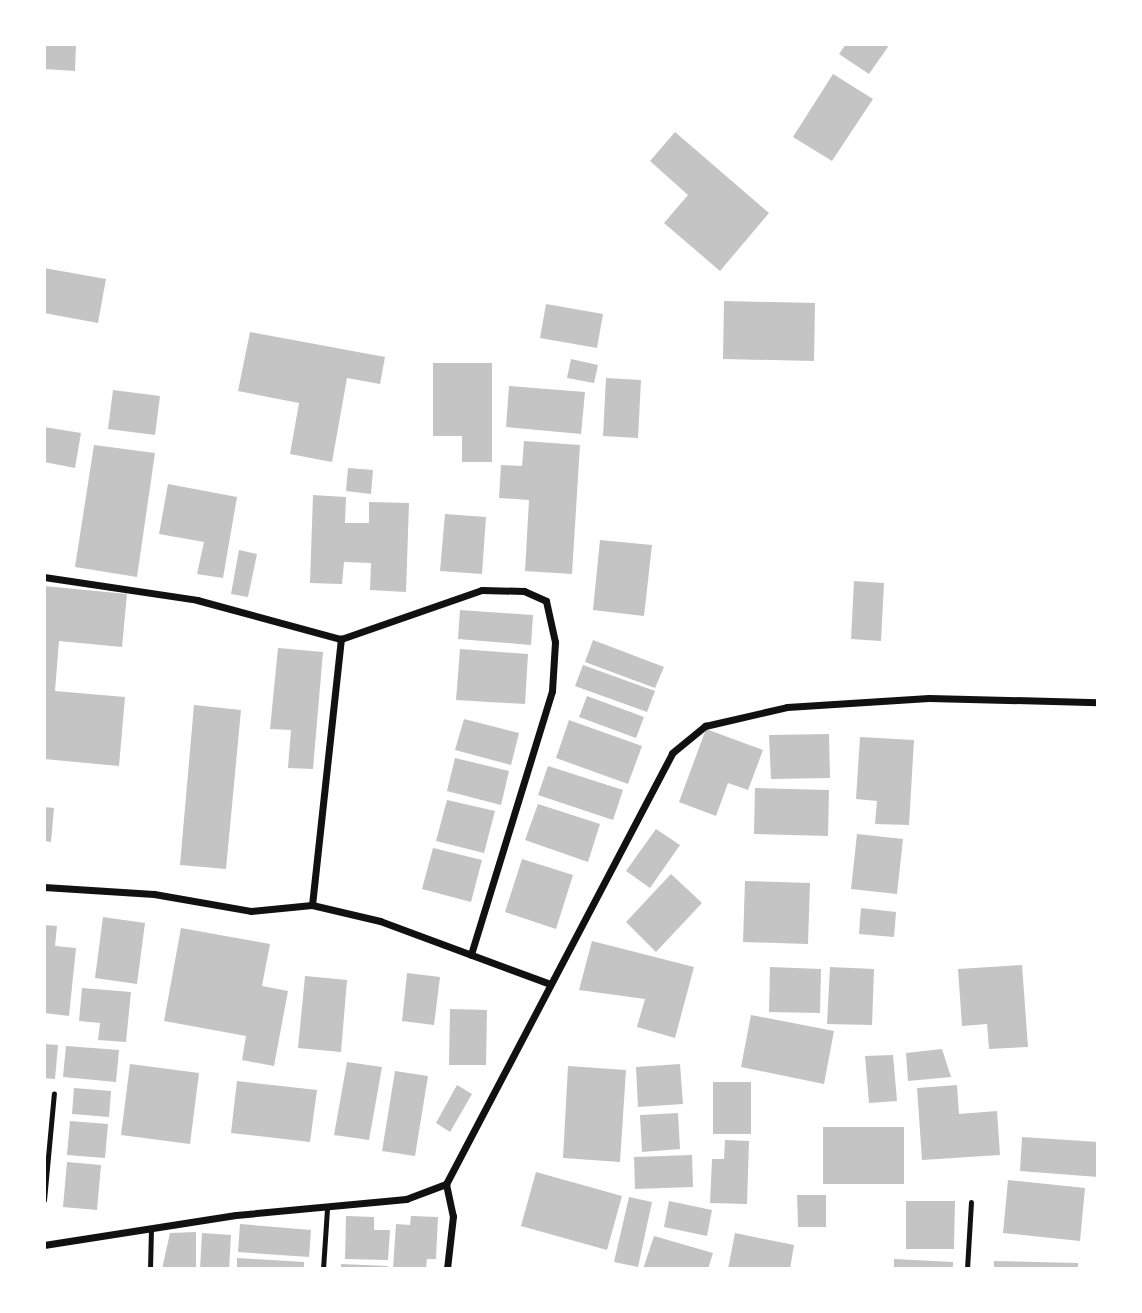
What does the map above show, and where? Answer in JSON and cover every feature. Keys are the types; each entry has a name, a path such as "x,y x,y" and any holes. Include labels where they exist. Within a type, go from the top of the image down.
{"street":[{"path":"44,577 197,600 341,639 482,590 524,591 546,601 555,642 552,691 471,955"},
{"path":"312,905 341,639"},
{"path":"447,1269 453,1216 446,1184 548,983 672,753 705,726 786,707 877,701 1098,702"},
{"path":"44,887 154,894 251,911 312,905 471,955 548,983"},
{"path":"44,1245 151,1228 406,1199 446,1184"}],"lane":[{"path":"44,1200 54,1093"},
{"path":"967,1269 971,1202"},
{"path":"323,1269 327,1209"},
{"path":"150,1269 151,1228"}],"building":[{"path":"44,44 76,44 75,71 44,69"},
{"path":"846,44 890,44 869,74 839,54"},
{"path":"833,74 873,99 832,161 793,137"},
{"path":"675,132 769,213 720,271 664,223 688,195 650,161"},
{"path":"44,268 106,279 98,323 44,313"},
{"path":"724,301 815,303 814,361 723,359"},
{"path":"546,304 603,314 597,348 540,338"},
{"path":"250,332 385,357 380,384 347,378 332,462 290,454 299,403 238,391"},
{"path":"571,359 598,365 594,383 567,378"},
{"path":"433,363 492,363 492,462 462,462 462,436 433,436"},
{"path":"606,378 641,380 638,438 603,436"},
{"path":"509,386 585,392 581,434 506,427"},
{"path":"113,390 160,396 155,435 108,429"},
{"path":"44,427 81,433 75,468 44,462"},
{"path":"524,441 580,445 572,574 525,571 529,500 499,498 501,465 522,466"},
{"path":"94,445 155,453 137,577 75,567"},
{"path":"348,468 373,470 371,494 346,491"},
{"path":"168,484 237,497 223,578 197,574 204,542 159,534"},
{"path":"313,495 346,497 345,523 369,523 369,502 409,503 406,592 370,590 371,563 344,562 342,584 310,583"},
{"path":"445,514 486,517 482,574 440,571"},
{"path":"600,540 652,545 644,616 593,610"},
{"path":"239,550 257,554 248,597 231,594"},
{"path":"854,581 884,583 881,641 851,639"},
{"path":"44,586 127,594 122,647 59,641 55,691 125,697 119,766 44,759"},
{"path":"460,610 533,615 531,645 458,639"},
{"path":"593,640 664,667 655,688 585,662"},
{"path":"278,648 323,652 313,769 288,768 291,730 270,729"},
{"path":"460,649 528,654 525,704 456,700"},
{"path":"583,665 655,691 647,712 575,686"},
{"path":"587,696 644,717 636,738 579,717"},
{"path":"194,705 241,710 226,869 180,865"},
{"path":"464,719 519,733 511,765 455,750"},
{"path":"569,720 642,746 628,784 556,758"},
{"path":"706,729 763,750 748,790 728,783 716,816 679,802"},
{"path":"829,734 830,778 771,779 769,735"},
{"path":"860,737 914,740 909,825 875,824 877,801 856,799"},
{"path":"455,758 509,771 501,805 447,791"},
{"path":"548,766 623,790 613,820 538,795"},
{"path":"755,788 829,790 828,836 754,834"},
{"path":"447,800 495,811 484,853 436,841"},
{"path":"538,804 600,824 588,862 525,840"},
{"path":"44,807 54,808 51,842 44,841"},
{"path":"656,829 680,845 650,888 626,871"},
{"path":"857,834 903,839 897,894 851,889"},
{"path":"433,848 482,860 471,902 422,889"},
{"path":"522,859 573,875 556,929 505,912"},
{"path":"671,874 702,903 656,952 626,922"},
{"path":"745,881 810,883 808,944 743,942"},
{"path":"861,908 896,912 894,937 859,934"},
{"path":"103,917 145,923 137,984 95,978"},
{"path":"44,925 57,926 55,946 76,948 69,1016 44,1013"},
{"path":"181,928 270,944 262,986 288,991 274,1066 242,1060 246,1036 164,1021"},
{"path":"592,941 694,967 675,1038 637,1027 645,999 579,990"},
{"path":"1022,965 1028,1047 989,1049 987,1024 962,1026 958,969"},
{"path":"770,967 821,969 820,1013 769,1012"},
{"path":"830,967 874,969 872,1025 827,1024"},
{"path":"407,973 440,977 434,1025 402,1021"},
{"path":"305,976 347,980 341,1052 298,1048"},
{"path":"82,988 131,992 126,1042 98,1040 100,1023 79,1021"},
{"path":"450,1009 487,1010 486,1065 449,1065"},
{"path":"751,1015 834,1031 824,1084 741,1067"},
{"path":"44,1044 58,1045 55,1079 44,1078"},
{"path":"66,1046 119,1050 116,1082 63,1077"},
{"path":"942,1049 951,1077 908,1081 906,1053"},
{"path":"893,1055 897,1101 869,1103 865,1056"},
{"path":"347,1062 382,1067 369,1140 334,1135"},
{"path":"130,1064 199,1073 190,1144 121,1135"},
{"path":"680,1064 683,1104 638,1107 636,1067"},
{"path":"568,1066 626,1070 620,1162 563,1158"},
{"path":"395,1071 428,1076 415,1156 382,1151"},
{"path":"237,1081 317,1090 310,1142 231,1133"},
{"path":"713,1082 751,1082 751,1134 713,1134"},
{"path":"457,1085 472,1094 450,1132 436,1123"},
{"path":"957,1085 959,1114 997,1111 1000,1155 922,1160 917,1088"},
{"path":"74,1088 111,1091 109,1117 72,1114"},
{"path":"678,1113 680,1149 642,1152 640,1115"},
{"path":"70,1121 108,1124 105,1158 67,1155"},
{"path":"823,1127 904,1127 904,1184 823,1184"},
{"path":"1022,1137 1098,1142 1098,1177 1020,1171"},
{"path":"725,1140 749,1141 747,1204 710,1203 712,1159 724,1159"},
{"path":"692,1155 693,1187 635,1189 634,1157"},
{"path":"67,1162 101,1165 97,1210 63,1207"},
{"path":"536,1172 622,1196 607,1250 521,1226"},
{"path":"1008,1180 1085,1188 1080,1241 1003,1233"},
{"path":"797,1195 826,1195 826,1227 798,1227"},
{"path":"629,1197 652,1202 638,1267 614,1262"},
{"path":"669,1201 712,1210 707,1236 664,1227"},
{"path":"906,1201 955,1201 954,1249 906,1249"},
{"path":"346,1216 374,1217 374,1230 390,1230 388,1260 345,1259"},
{"path":"411,1216 438,1217 436,1259 427,1259 426,1269 393,1269 396,1224 410,1225"},
{"path":"240,1224 311,1230 309,1257 238,1252"},
{"path":"196,1232 196,1269 162,1269 170,1233"},
{"path":"202,1233 231,1235 229,1269 200,1269"},
{"path":"735,1233 794,1245 790,1269 728,1269"},
{"path":"654,1236 713,1253 708,1269 643,1269"},
{"path":"237,1258 304,1262 304,1269 237,1269"},
{"path":"894,1259 953,1262 953,1269 894,1269"},
{"path":"994,1261 1078,1263 1078,1269 994,1269"},
{"path":"341,1264 388,1266 388,1269 341,1269"}]}
